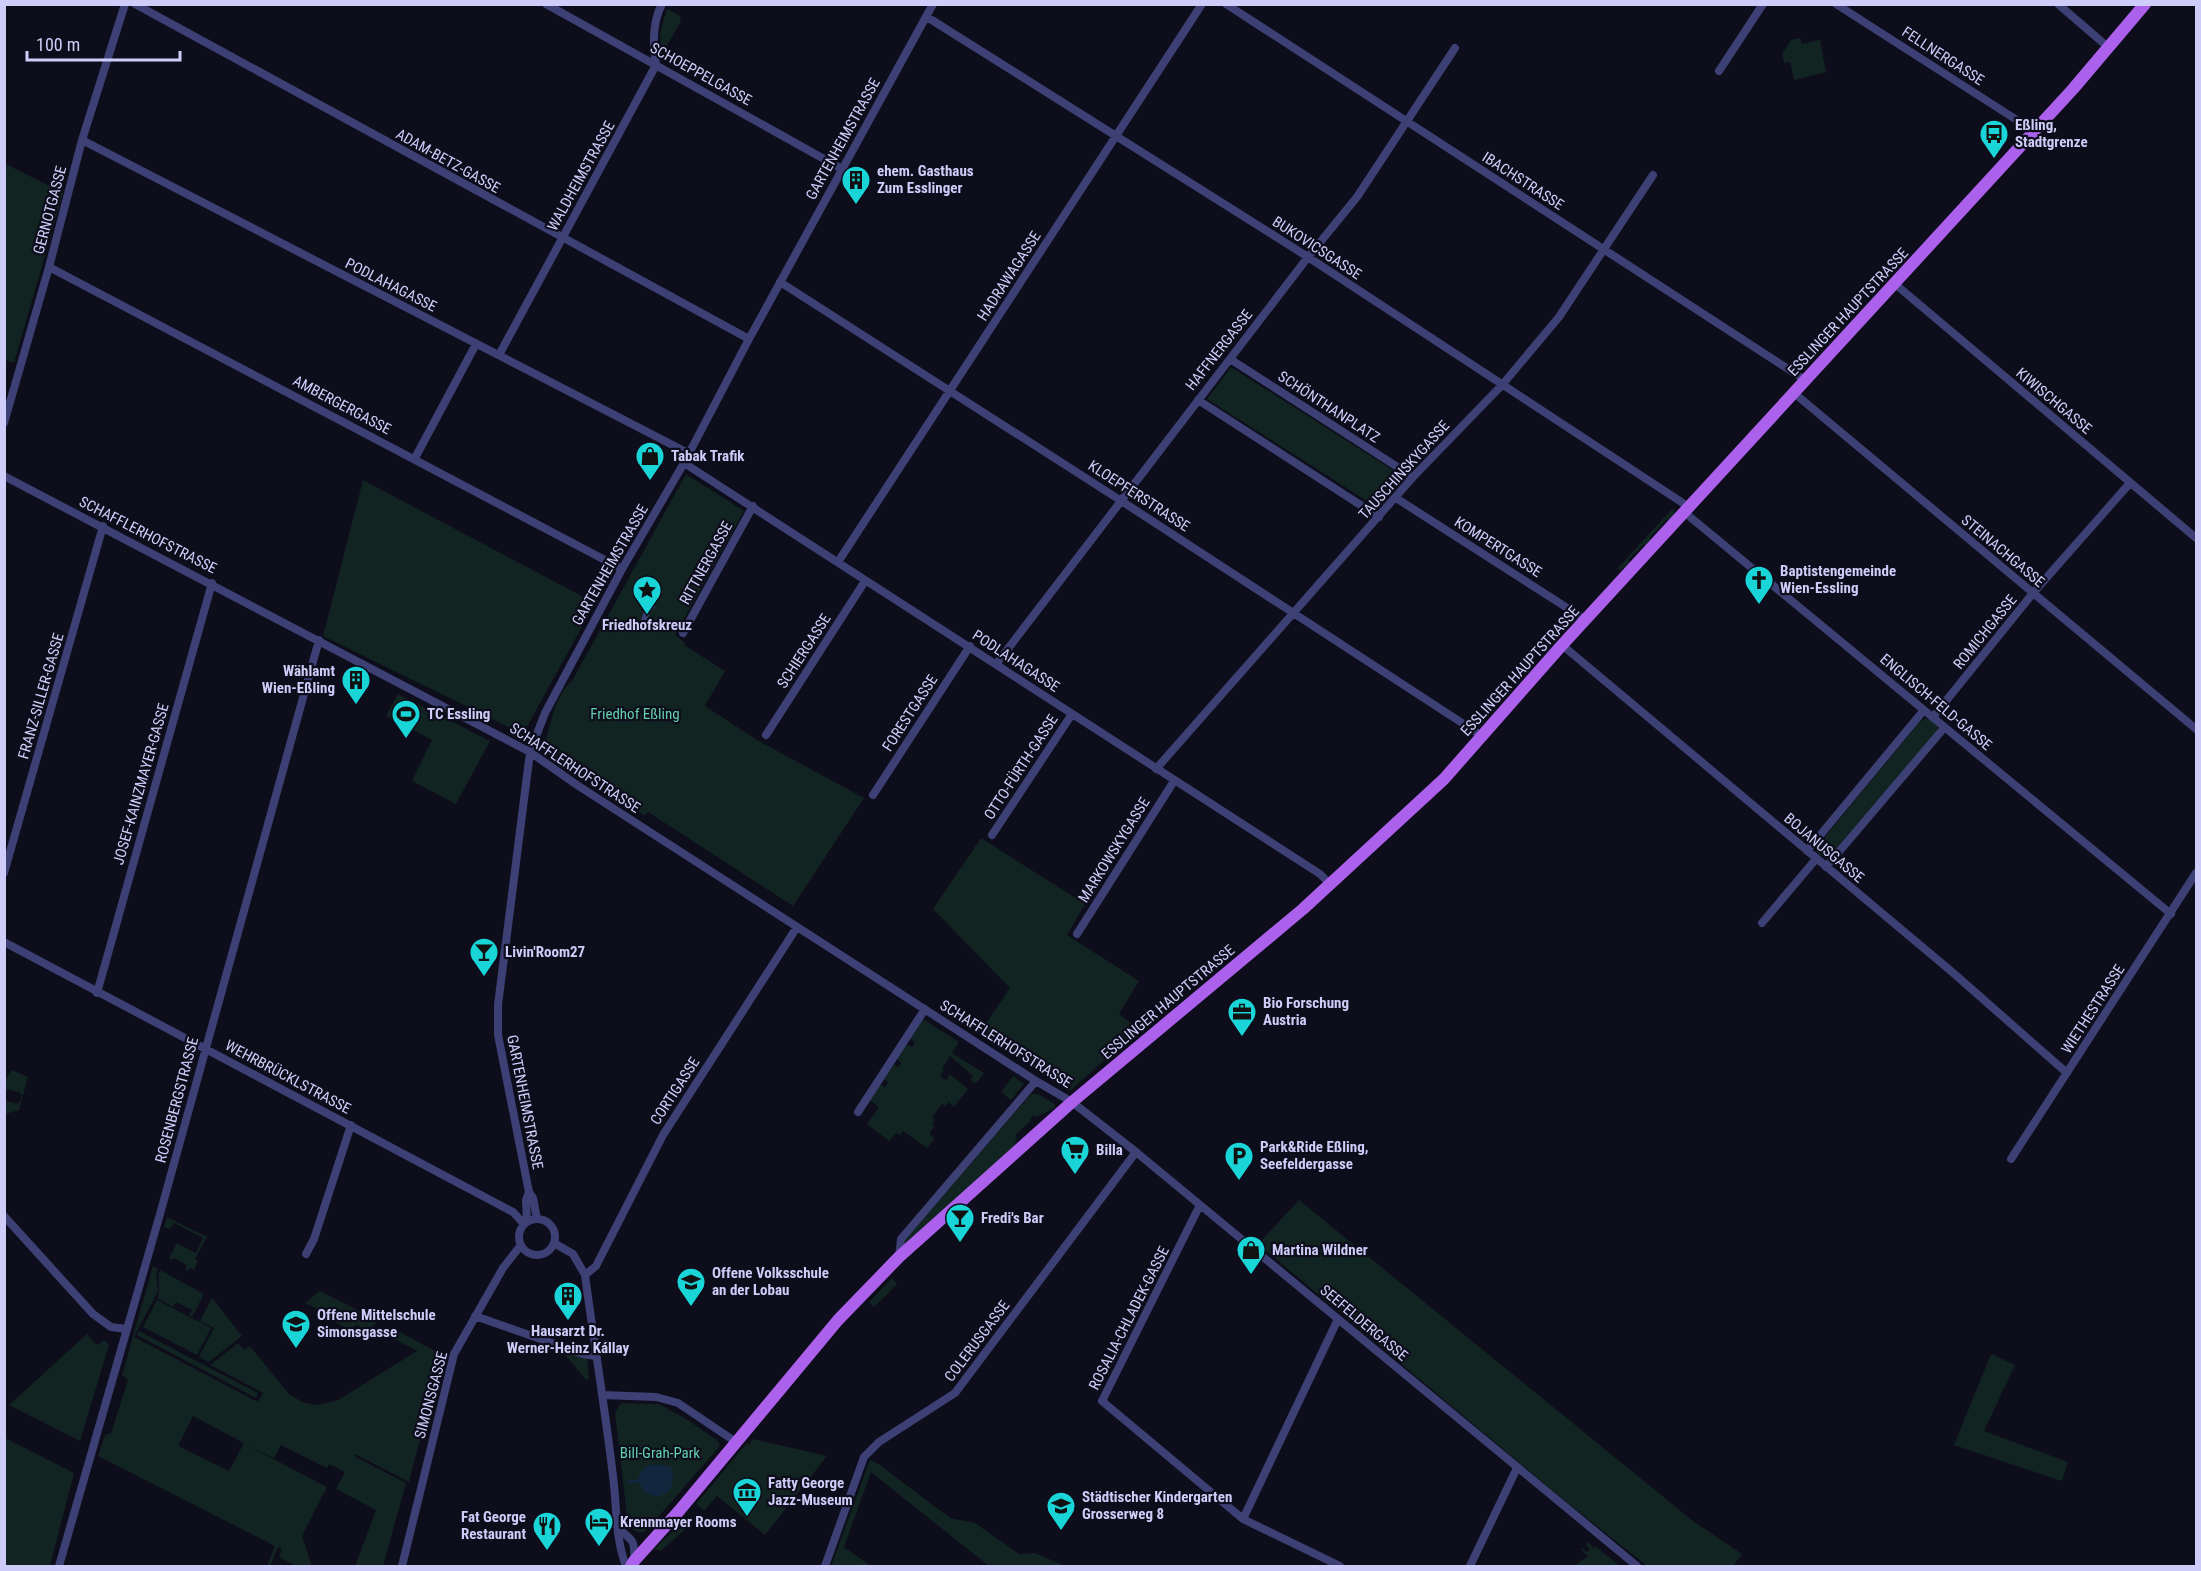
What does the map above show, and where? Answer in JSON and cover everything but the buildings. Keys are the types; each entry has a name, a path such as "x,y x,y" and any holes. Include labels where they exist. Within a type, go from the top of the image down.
{"main road":[{"name":"ESSLINGER HAUPTSTRASSE","path":"630,1565 838,1320 899,1257 1072,1102 1330,884 1444,779 1562,645 2032,134 2145,4"}],"street":[{"name":"GERNOTGASSE","path":"4,423 49,267 82,140 124,4"},
{"name":"ADAM-BETZ-GASSE","path":"135,4 749,339"},
{"name":"SCHOEPPELGASSE","path":"546,4 842,169"},
{"path":"656,65 653,46 658,11 662,4"},
{"name":"GARTENHEIMSTRASSE","path":"630,1565 618,1542 620,1530 585,1275 573,1254 554,1243 554,1232 549,1223 543,1219 537,1219 533,1198 529,1192 498,1035 498,1005 530,752 556,689 684,463 749,339 933,4"},
{"name":"HADRAWAGASSE","path":"838,562 1202,4"},
{"name":"IBACHSTRASSE","path":"1226,4 1805,380"},
{"path":"1719,72 1763,4"},
{"name":"FELLNERGASSE","path":"1836,4 2023,124 2032,134"},
{"path":"2058,4 2109,48"},
{"name":"BUKOVICSGASSE","path":"927,17 1308,257 1686,509"},
{"name":"HAFFNERGASSE","path":"997,663 1123,502 1308,257 1357,197 1455,48"},
{"name":"WALDHEIMSTRASSE","path":"499,355 656,65"},
{"name":"PODLAHAGASSE","path":"82,140 688,453"},
{"name":"TAUSCHINSKYGASSE","path":"1156,769 1413,477 1502,385 1559,317 1653,175"},
{"name":"AMBERGERGASSE","path":"49,267 622,569"},
{"name":"KLOEPFERSTRASSE","path":"780,282 1482,736"},
{"name":"KIWISCHGASSE","path":"1895,284 2196,538"},
{"path":"415,458 476,344"},
{"name":"SCHÖNTHANPLATZ","path":"1230,359 1413,477"},
{"name":"STEINACHGASSE","path":"1794,393 2196,729"},
{"path":"1198,400 1379,517"},
{"name":"PODLAHAGASSE","path":"684,463 865,581 997,663 1174,781 1320,874 1330,884"},
{"name":"SCHAFFLERHOFSTRASSE","path":"4,476 212,583 530,752 577,785 1072,1102"},
{"name":"ROMICHGASSE","path":"1933,717 2033,593 2130,483"},
{"name":"KOMPERTGASSE","path":"1396,498 1586,620"},
{"name":"RITTNERGASSE","path":"683,633 753,506"},
{"name":"ENGLISCH-FELD-GASSE","path":"1686,509 1944,728 2171,914"},
{"name":"FRANZ-SILLER-GASSE","path":"4,873 103,526"},
{"name":"SCHIERGASSE","path":"766,735 865,581"},
{"name":"JOSEF-KAINZMAYER-GASSE","path":"97,993 212,583"},
{"path":"644,621 647,611 652,606"},
{"name":"ROSENBERGSTRASSE","path":"59,1566 319,640"},
{"name":"BOJANUSGASSE","path":"1562,645 1951,971 2067,1073"},
{"name":"FORESTGASSE","path":"873,795 970,646"},
{"path":"1807,851 1924,710"},
{"name":"OTTO-FÜRTH-GASSE","path":"992,835 1072,714"},
{"path":"1826,867 1944,728"},
{"name":"MARKOWSKYGASSE","path":"1077,934 1174,781"},
{"path":"1762,924 1816,858"},
{"name":"WIETHESTRASSE","path":"2011,1159 2196,873"},
{"name":"CORTIGASSE","path":"585,1275 596,1266 663,1135 797,927"},
{"name":"WEHRBRÜCKLSTRASSE","path":"4,942 513,1212 525,1223"},
{"name":"SCHAFFLERHOFSTRASSE","path":"858,1112 925,1009"},
{"name":"ESSLINGER HAUPTSTRASSE","path":"899,1257 901,1239 1036,1081"},
{"name":"SEEFELDERGASSE","path":"1072,1102 1136,1152 1637,1566"},
{"path":"306,1254 314,1239 351,1125"},
{"name":"COLERUSGASSE","path":"825,1566 864,1456 879,1442 955,1393 1136,1152"},
{"name":"GARTENHEIMSTRASSE","path":"521,1245 519,1235 525,1223 526,1200 529,1192"},
{"name":"ROSALIA-CHLADEK-GASSE","path":"1200,1205 1102,1401 1243,1519"},
{"path":"4,1216 93,1314 111,1327 126,1329"},
{"path":"525,1223 537,1219"},
{"path":"521,1245 525,1250 534,1254 544,1253 554,1243"},
{"name":"SIMONSGASSE","path":"402,1566 454,1354 503,1268 521,1245"},
{"path":"475,1316 583,1354 596,1356"},
{"path":"1338,1319 1243,1519 1340,1566"},
{"path":"602,1395 656,1397 678,1403 736,1442"},
{"path":"1470,1566 1517,1468"},
{"path":"620,1530 633,1539 656,1537"},
{"path":"630,1565 635,1548 633,1539"}],"green space":[{"path":"667,9 679,15 681,21 661,56 660,32"},
{"path":"1800,38 1802,44 1820,40 1826,72 1794,80 1790,62 1784,63 1782,54 1791,40"},
{"path":"4,163 63,193 14,363 4,359"},
{"path":"1231,367 1402,476 1375,506 1207,399"},
{"name":"Friedhof Eßling","path":"686,474 744,511 675,635 685,643 684,645 725,671 705,706 757,740 864,798 793,906 648,812 645,816 594,783 598,775 567,767 543,751 553,713 561,694 572,681"},
{"path":"363,480 595,603 523,734 323,636"},
{"path":"1675,509 1669,521 1667,519 1649,538 1652,540 1647,546 1644,544 1628,560 1631,563 1626,569 1624,567 1620,570 1618,568 1671,510"},
{"path":"398,694 490,741 456,804 412,781 432,740 386,716"},
{"path":"1924,719 1934,722 1938,728 1936,732 1831,855 1821,856 1816,852 1820,843"},
{"path":"981,838 1085,904 1067,935 1139,981 1119,1014 1139,1029 1070,1091 980,1032 1010,988 933,909"},
{"path":"923,1019 959,1042 952,1053 984,1073 976,1084 970,1080 973,1076 950,1056 940,1076 946,1080 950,1074 968,1089 954,1107 949,1102 945,1107 942,1104 932,1117 935,1120 930,1135 935,1138 927,1148 903,1131 900,1135 896,1133 889,1141 867,1124 879,1107 870,1100 880,1084 885,1087 888,1082 884,1079 894,1064 898,1067 901,1063 897,1059 906,1044 912,1047 915,1042 910,1039"},
{"path":"12,1070 28,1077 19,1110 5,1114 5,1100 16,1104 20,1102 22,1095 19,1092 5,1089 5,1081"},
{"path":"1013,1076 1024,1084 1011,1100 1001,1092"},
{"path":"1031,1094 1038,1094 1055,1104 1055,1108 1036,1117 1034,1115 1031,1121 1015,1135 1017,1138 1013,1149 905,1244 904,1241"},
{"path":"1299,1200 1693,1521 1742,1554 1733,1566 1646,1565 1564,1500 1258,1244"},
{"path":"167,1217 207,1237 195,1259 198,1261 194,1270 190,1268 188,1271 185,1269 187,1265 174,1258 172,1260 169,1258 177,1243 196,1253 203,1238 174,1223 170,1229 164,1227"},
{"path":"153,1266 158,1269 156,1274 158,1291 134,1337 258,1402 263,1393 210,1365 238,1343 244,1350 250,1346 289,1394 302,1402 317,1405 338,1400 417,1351 393,1338 400,1332 442,1355 409,1482 355,1454 354,1456 406,1483 383,1566 355,1566 376,1510 336,1489 345,1472 329,1464 327,1468 281,1445 274,1458 245,1444 327,1487 302,1536 312,1566 296,1566 279,1557 282,1549 278,1547 270,1566 267,1566 275,1546 98,1456 105,1435 111,1433 128,1380 122,1375","holes":["193,1416 244,1443 229,1471 178,1446"]},
{"path":"160,1270 204,1294 192,1317 189,1315 192,1310 176,1302 173,1307 157,1298"},
{"path":"892,1278 897,1284 874,1307 869,1302"},
{"path":"320,1291 379,1321 364,1333 358,1325 343,1336 339,1334 346,1328 325,1317 326,1313 305,1303"},
{"path":"212,1298 242,1336 209,1362 199,1357 214,1328 200,1321"},
{"path":"157,1300 211,1328 197,1355 143,1327"},
{"path":"139,1331 258,1393 256,1398 137,1335"},
{"path":"87,1334 97,1345 105,1340 109,1345 80,1441 9,1405"},
{"path":"565,1350 587,1358 589,1379 586,1380 563,1352"},
{"path":"1991,1354 2015,1365 1984,1431 2068,1462 2062,1481 1954,1445"},
{"name":"Bill-Grah-Park","path":"621,1403 659,1404 688,1420 718,1441 720,1446 646,1531 641,1533 631,1529 627,1516 615,1413"},
{"path":"5,1438 74,1473 50,1566 5,1566"},
{"path":"753,1439 827,1456 765,1535 717,1496 704,1511 696,1504 747,1443 749,1445"},
{"path":"870,1460 950,1518 975,1523 1019,1554 1035,1553 1065,1566 989,1566 871,1472 844,1547 871,1566 831,1566"},
{"path":"683,1520 691,1524 661,1551 654,1549 672,1532"},
{"path":"1588,1542 1620,1566 1574,1566 1588,1556 1581,1550 1582,1548 1587,1552 1590,1549 1586,1545"}],"water":[{"path":"649,1465 664,1465 672,1468 673,1480 670,1491 658,1497 645,1493 638,1481 640,1472"}],"waterway":[{"path":"628,1482 638,1481"}],"place":[{"name":"Eßling, Stadtgrenze","path":"1994,160"},
{"name":"ehem. Gasthaus Zum Esslinger","path":"856,206"},
{"name":"Tabak Trafik","path":"650,482"},
{"name":"Baptistengemeinde Wien-Essling","path":"1759,606"},
{"name":"Friedhofskreuz","path":"647,616"},
{"name":"Wählamt Wien-Eßling","path":"356,706"},
{"name":"TC Essling","path":"406,740"},
{"name":"Livin'Room27","path":"484,978"},
{"name":"Bio Forschung Austria","path":"1242,1038"},
{"name":"Billa","path":"1075,1176"},
{"name":"Park&Ride Eßling, Seefeldergasse","path":"1239,1182"},
{"name":"Fredi's Bar","path":"960,1244"},
{"name":"Martina Wildner","path":"1251,1276"},
{"name":"Offene Volksschule an der Lobau","path":"691,1308"},
{"name":"Hausarzt Dr. Werner-Heinz Kállay","path":"568,1322"},
{"name":"Offene Mittelschule Simonsgasse","path":"296,1350"},
{"name":"Fatty George Jazz-Museum","path":"747,1518"},
{"name":"Städtischer Kindergarten Grosserweg 8","path":"1061,1532"},
{"name":"Krennmayer Rooms","path":"599,1548"},
{"name":"Fat George Restaurant","path":"547,1552"}]}
